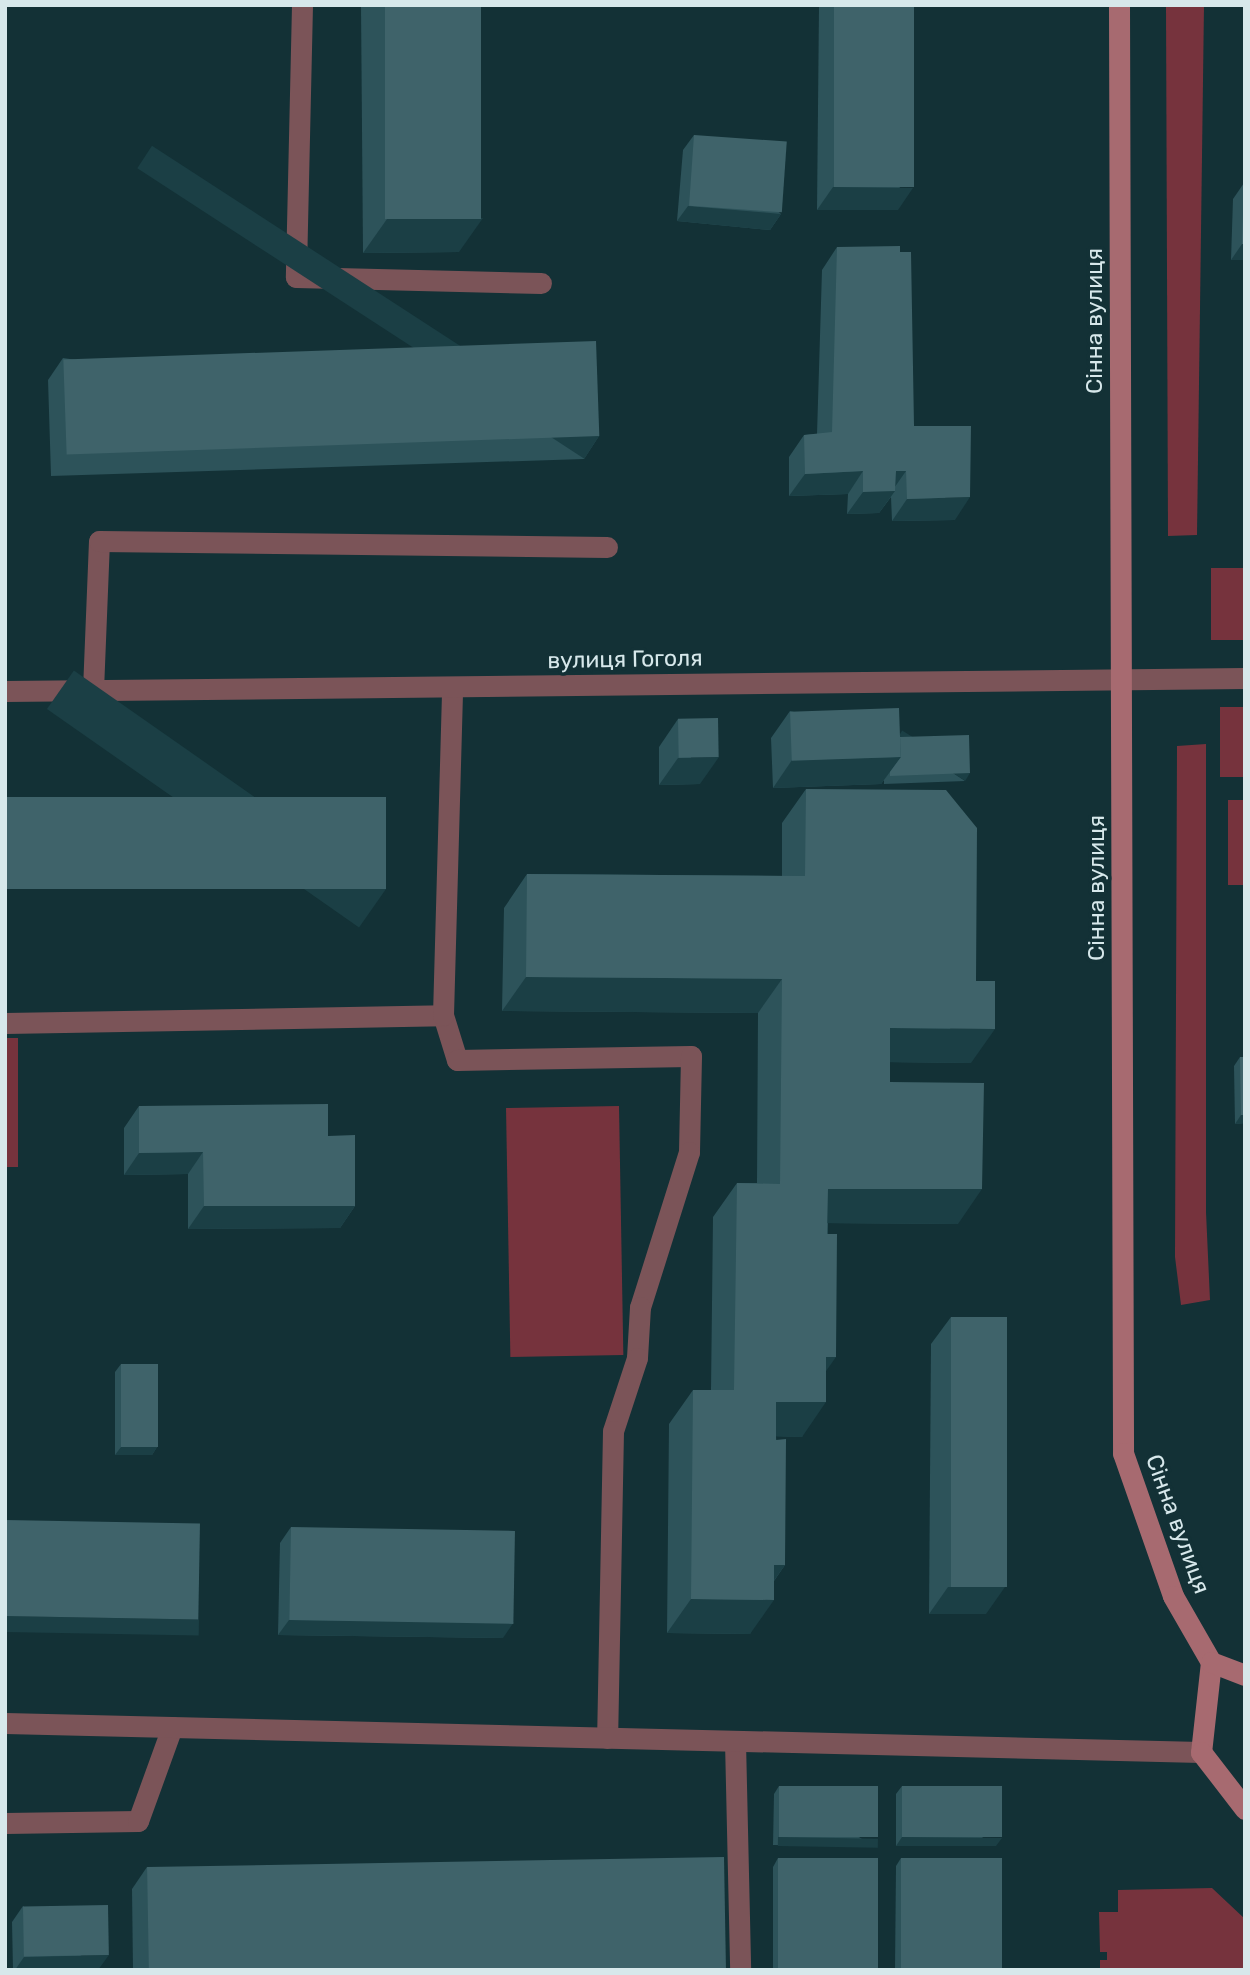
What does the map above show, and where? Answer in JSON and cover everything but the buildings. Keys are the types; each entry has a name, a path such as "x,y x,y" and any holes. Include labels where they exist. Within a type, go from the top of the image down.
{"main road":[{"name":"Сінна вулиця","path":"1119,5 1124,1453 1173,1596 1211,1662"},
{"path":"1245,1675 1211,1662 1201,1752 1245,1809"}],"street":[{"path":"302,5 296,276 541,283"},
{"path":"93,690 99,541 607,547"},
{"name":"вулиця Гоголя","path":"5,691 1245,678"},
{"path":"452,687 443,1014 457,1060 691,1056 689,1152 640,1307 636,1358 613,1431 607,1738"},
{"path":"5,1023 443,1014"},
{"path":"5,1723 1201,1752"},
{"path":"5,1823 138,1821 172,1727"},
{"path":"735,1741 740,1970"}],"shaded area":[{"path":"1166,5 1204,5 1197,535 1168,536"},
{"path":"1211,568 1245,568 1245,640 1211,640"},
{"path":"1220,707 1245,707 1245,777 1220,777"},
{"path":"1206,744 1206,1212 1210,1300 1181,1305 1175,1257 1177,746"},
{"path":"1228,800 1245,800 1245,885 1228,885"},
{"path":"5,1038 18,1038 18,1167 5,1167"},
{"path":"619,1106 623,1355 510,1357 506,1108"},
{"path":"1212,1888 1245,1919 1245,1970 1100,1970 1100,1960 1107,1960 1107,1952 1100,1952 1099,1912 1118,1912 1118,1890"}]}
